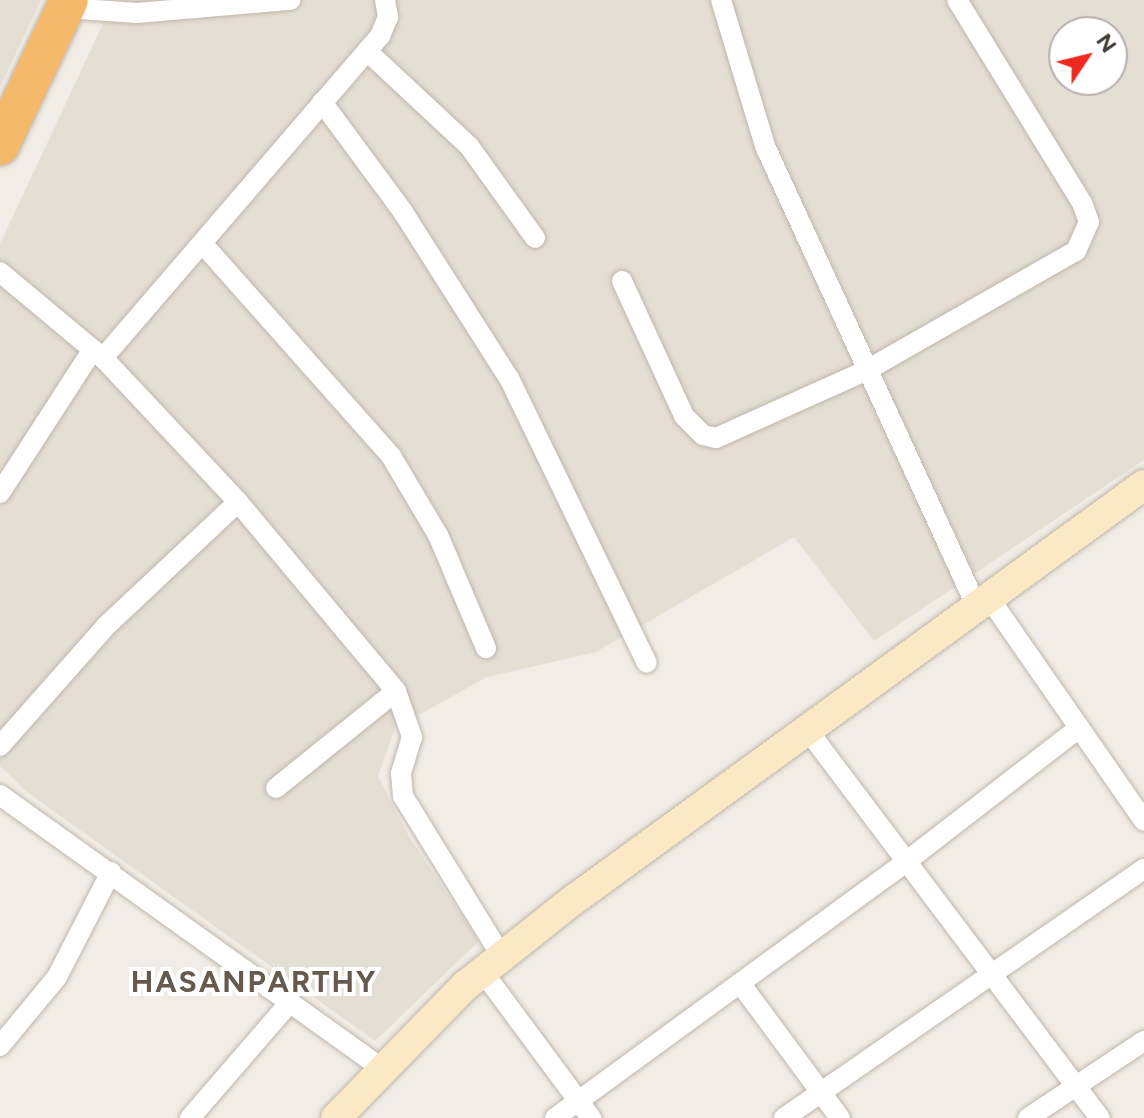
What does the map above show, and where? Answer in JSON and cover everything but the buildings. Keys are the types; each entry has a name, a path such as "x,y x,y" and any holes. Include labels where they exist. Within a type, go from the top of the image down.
{"highway":[{"path":"5,124 67,4"}],"street":[{"path":"67,4 137,13 290,0"},
{"path":"0,493 98,353 202,243 367,51 388,17 385,0"},
{"path":"721,0 765,146 867,370 981,599 1079,728 1144,821"},
{"path":"622,281 684,416 703,435 730,435 867,370 1055,267 1086,237 1089,222 1082,203 957,0"},
{"path":"367,51 469,146 535,238"},
{"path":"322,102 403,212 510,380 647,663"},
{"path":"202,243 391,456 438,535 486,648"},
{"path":"0,272 98,353 238,502 396,691 412,737 401,773 403,796 493,964 584,1110"},
{"path":"336,1118 382,1068 493,964 981,599 1144,485"},
{"path":"0,746 106,626 238,502"},
{"path":"276,788 396,691"},
{"path":"806,728 1100,1118"},
{"path":"555,1118 584,1110 740,983 907,861 1079,728"},
{"path":"0,795 382,1068"},
{"path":"784,1118 1144,869"},
{"path":"0,1046 57,977 111,872"},
{"path":"740,983 840,1118"},
{"path":"190,1118 290,1002"},
{"path":"1028,1118 1074,1084 1144,1041"}],"shaded area":[{"path":"0,0 41,0 0,87"},
{"path":"114,0 1144,0 1144,460 874,641 794,537 596,652 487,677 395,728 378,776 408,835 479,941 375,1041 28,793 0,766 0,244"}],"district":[{"name":"HASANPARTHY","path":"254,982"}]}
